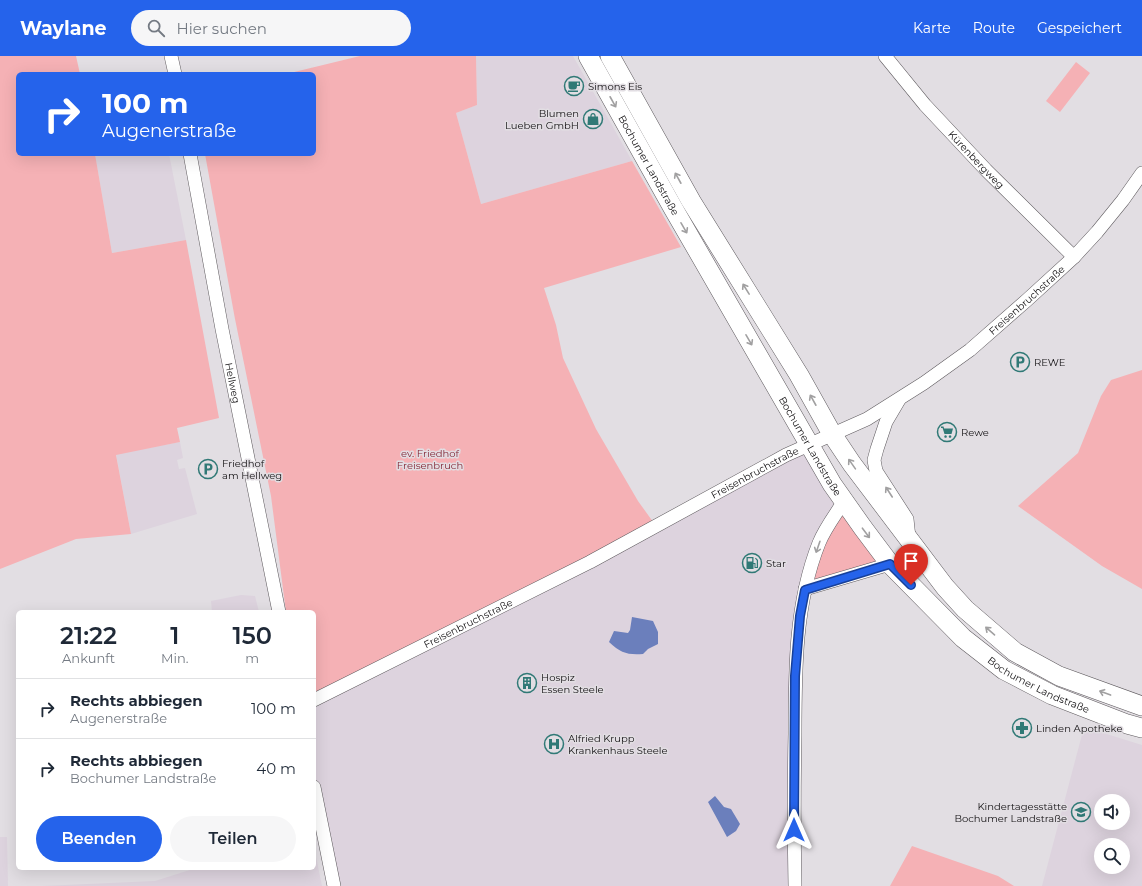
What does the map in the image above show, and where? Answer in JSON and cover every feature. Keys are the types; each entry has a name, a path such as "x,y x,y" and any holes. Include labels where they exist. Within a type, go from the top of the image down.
{"main road":[{"name":"Bochumer Landstraße","path":"588,56 673,208 832,484 890,564 963,638 1004,670 1052,695 1127,724 1142,728"},
{"name":"Bochumer Landstraße","path":"610,56 691,201 799,375 832,434 852,464 945,587 965,609 1015,652 1059,676 1142,706"}],"street":[{"path":"171,56 175,72"},
{"name":"Kürenbergweg","path":"885,56 925,105 986,170 1074,257"},
{"name":"Hellweg","path":"190,156 223,334 279,610"},
{"name":"Freisenbruchstraße","path":"316,699 590,562 766,466 810,444 867,419 924,384 970,350 1074,257 1123,200 1142,173"},
{"path":"901,397 886,422 874,460 876,471 907,519 909,540"},
{"path":"795,886 795,676 800,616 805,590 819,542 844,501"},
{"path":"805,590 890,564"},
{"path":"316,797 334,886"}],"shaded area":[{"path":"476,56 573,56 632,161 481,204 456,113 477,105"},
{"path":"95,156 169,156 186,240 112,253"},
{"path":"180,442 183,458 177,460 179,469 185,468 197,514 131,534 116,454"},
{"name":"Alfried Krupp Krankenhaus Steele","path":"809,444 843,501 804,590 795,886 336,886 316,794 316,701"},
{"path":"241,595 255,596 258,610 212,610 211,601"},
{"name":"Kindertagesstätte Bochumer Landstraße","path":"1084,727 1142,745 1142,886 1042,886"},
{"path":"0,837 7,837 8,886 0,886"},
{"path":"316,857 322,886 42,886 155,881 190,870 316,870"}],"green space":[{"path":"0,56 76,56 80,72 16,72 16,156 95,156 112,253 186,240 219,418 177,428 180,442 116,455 131,534 76,539 0,569"},
{"name":"ev. Friedhof Freisenbruch","path":"360,56 476,56 477,105 456,113 481,204 632,161 681,247 544,288 556,325 563,358 596,429 638,501 656,526 316,698 316,610 286,610 271,496 235,319 205,156 316,156 316,72 294,72"},
{"path":"1076,62 1090,73 1060,112 1046,101"},
{"path":"1142,370 1142,589 1102,566 1018,506 1078,453 1101,396 1111,380"},
{"path":"844,503 889,563 806,588 813,565"},
{"path":"912,846 998,876 1014,886 890,886"}],"water":[{"path":"632,617 653,621 658,632 658,644 648,649 643,654 624,652 617,649 609,642 614,631 628,633 630,630"},
{"path":"715,796 724,807 731,809 740,824 736,831 727,837 708,802"}],"place":[{"name":"Simons Eis","path":"574,86"},
{"name":"Blumen Lueben GmbH","path":"593,119"},
{"name":"REWE","path":"1020,362"},
{"name":"Rewe","path":"947,432"},
{"name":"Friedhof am Hellweg","path":"208,469"},
{"name":"Star","path":"752,563"},
{"name":"Hospiz Essen Steele","path":"527,683"},
{"name":"Linden Apotheke","path":"1022,728"},
{"name":"Alfried Krupp Krankenhaus Steele","path":"554,744"},
{"name":"Kindertagesstätte Bochumer Landstraße","path":"1081,812"}],"route":[{"path":"794,830 795,676 800,616 805,590 890,564 911,585"}]}
